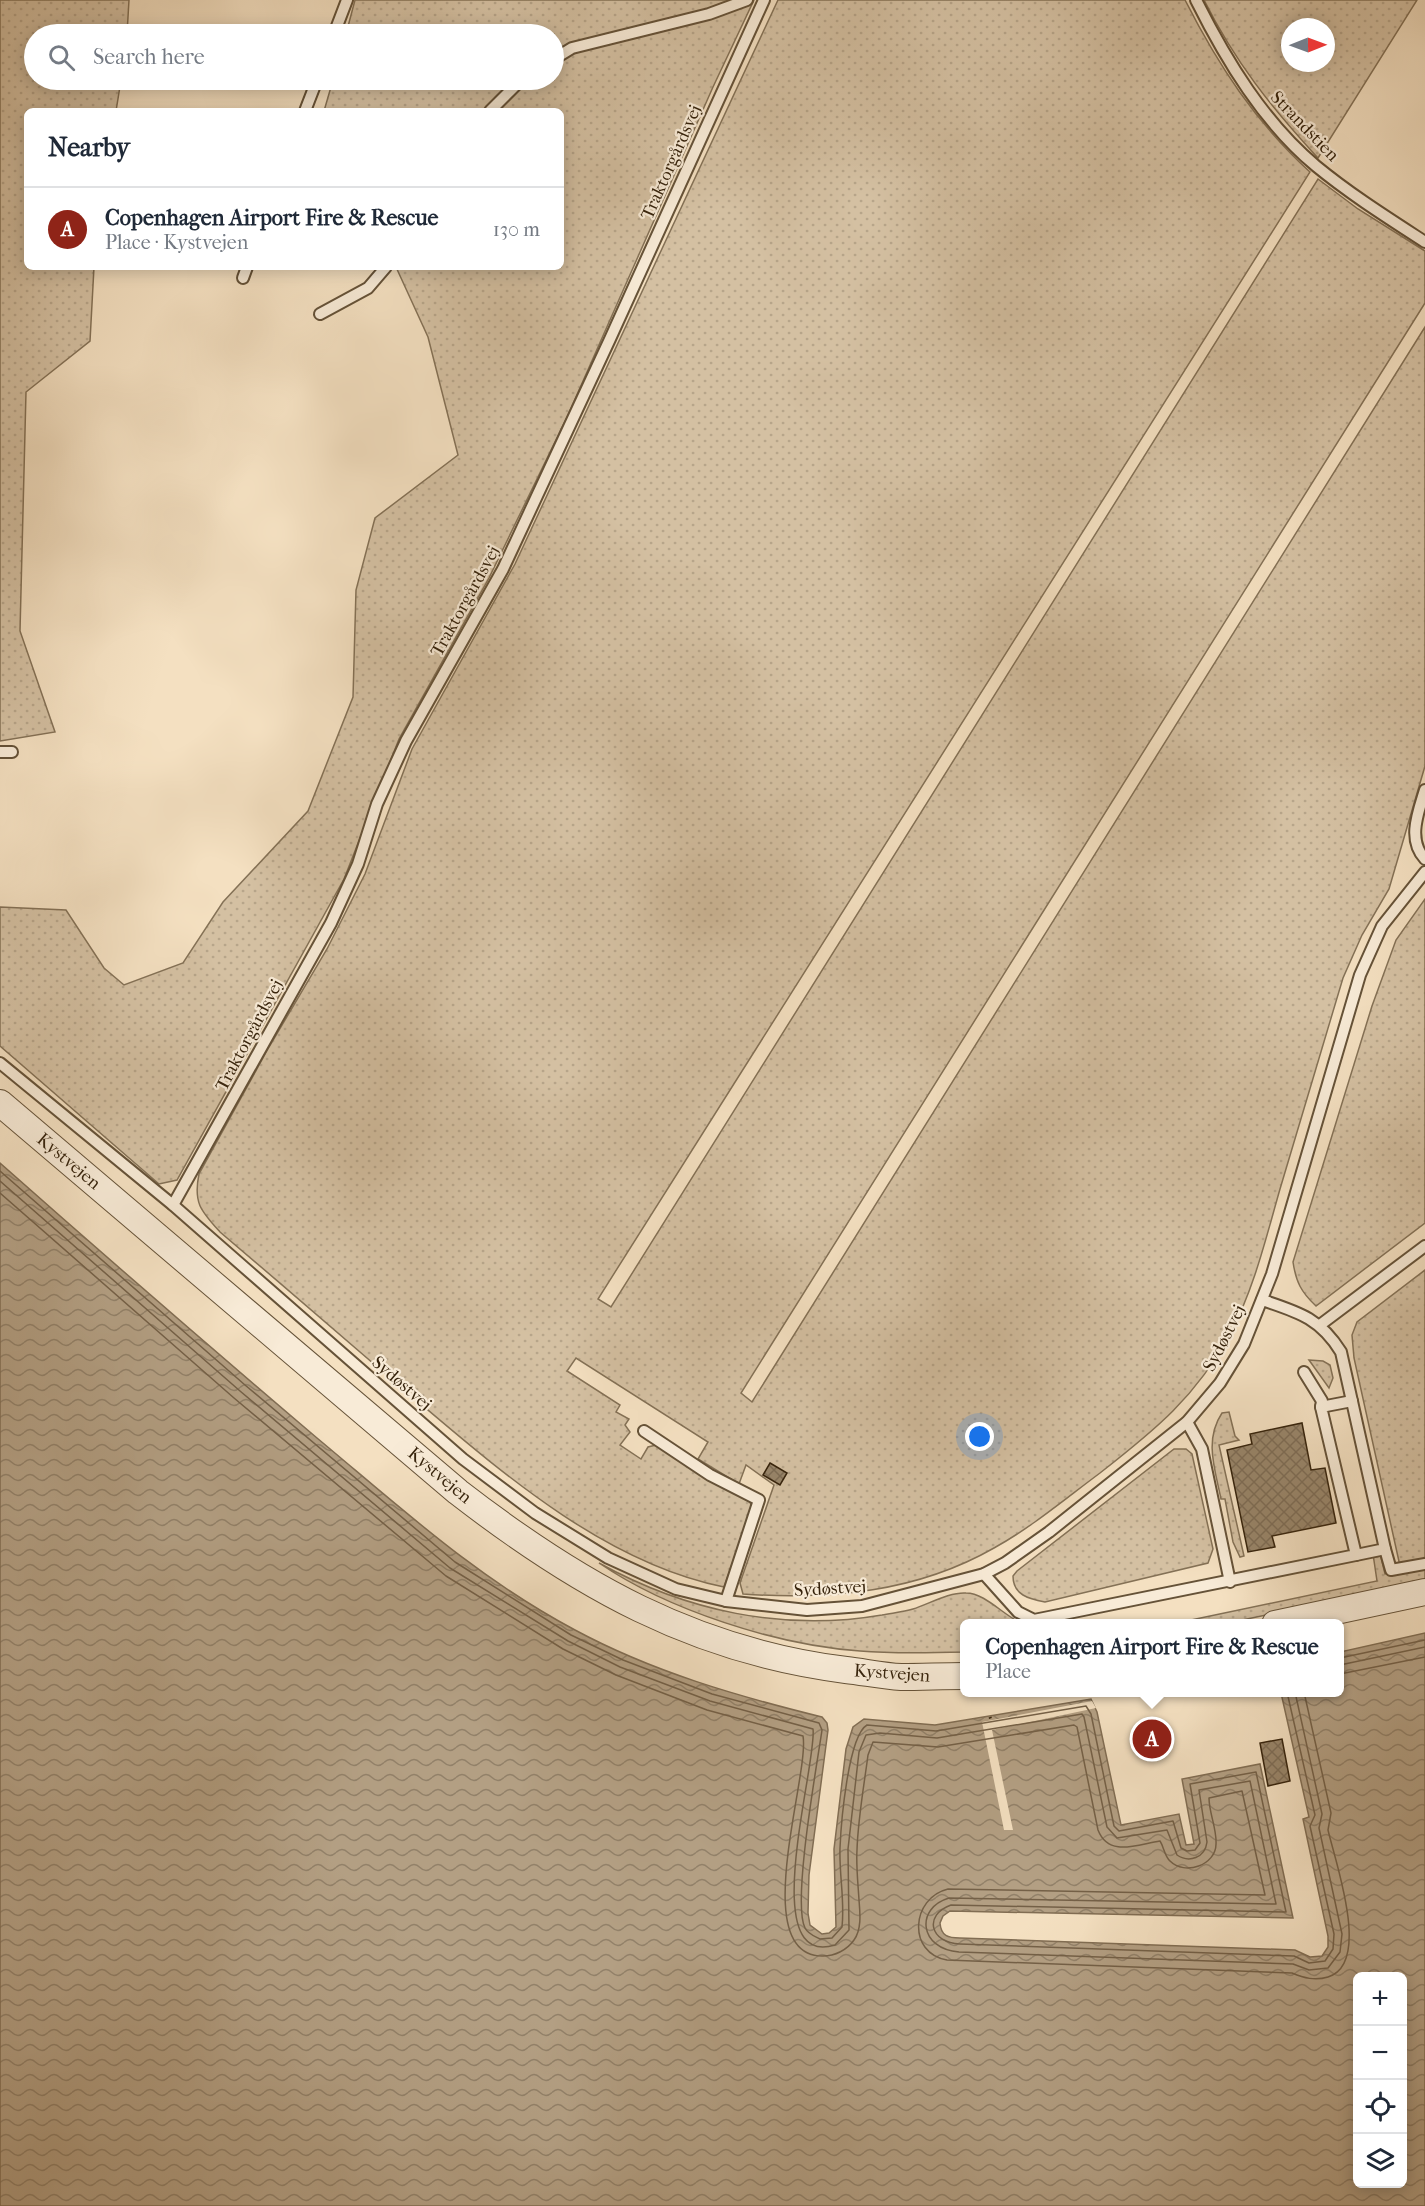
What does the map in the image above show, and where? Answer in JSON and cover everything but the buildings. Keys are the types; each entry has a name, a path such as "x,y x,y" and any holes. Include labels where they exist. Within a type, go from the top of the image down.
{"street":[{"name":"Kystvejen","path":"0,1103 458,1492 515,1536 585,1582 668,1624 732,1647 802,1665 899,1677 960,1676"},
{"path":"1294,1619 1425,1592"}],"lane":[{"path":"338,24 347,0"},
{"path":"564,53 572,48 709,14 747,0"},
{"name":"Traktorgårdsvej","path":"174,1205 331,923 358,864 377,804 406,741 502,569 610,339 764,0"},
{"name":"Strandstien","path":"1196,0 1218,44 1265,112 1315,165 1384,216 1425,242"},
{"path":"306,108 313,90"},
{"path":"493,108 511,90"},
{"path":"243,278 246,270"},
{"path":"320,314 368,288 383,270"},
{"path":"0,752 12,752"},
{"path":"1425,790 1414,841 1417,850 1425,859"},
{"name":"Sydøstvej","path":"0,1062 174,1205 464,1459 535,1513 608,1558 666,1585 726,1601 807,1610 862,1606 984,1574 1049,1532 1187,1422 1220,1383 1244,1344 1275,1263 1359,975 1382,926 1425,872"},
{"path":"1320,1325 1425,1246"},
{"path":"1262,1300 1300,1313 1320,1325 1341,1352 1391,1570 1425,1564"},
{"path":"1304,1372 1322,1401 1321,1407 1356,1554"},
{"path":"1321,1407 1352,1401"},
{"path":"1187,1422 1202,1449 1230,1582"},
{"path":"644,1431 710,1475 759,1500 726,1601"},
{"path":"1039,1619 1385,1550"},
{"path":"984,1574 1018,1612 1032,1619"}],"shaded area":[{"path":"0,0 129,0 128,24 24,24 24,90 119,90 116,108 24,108 24,270 94,270 90,341 26,392 20,631 55,732 0,741"},
{"path":"355,0 754,0 713,87 568,415 489,578 399,739 344,879 177,1180 159,1184 0,1046 0,907 66,910 104,968 124,985 183,963 223,902 308,811 353,697 356,590 375,518 458,455 428,337 397,270 564,270 564,108 325,108 330,90 564,90 564,24 349,24"},
{"path":"778,0 1185,0 1225,70 1255,113 1272,134 1310,172 598,1299 611,1307 1318,179 1358,209 1425,251 1425,303 741,1393 752,1402 1425,327 1425,766 1389,889 1362,935 1343,978 1259,1263 1238,1317 1217,1356 1173,1411 1120,1457 1022,1531 965,1563 935,1575 873,1590 809,1596 743,1594 740,1583 774,1485 746,1465 739,1484 698,1459 708,1442 576,1358 567,1371 620,1405 616,1412 629,1419 625,1425 630,1432 620,1445 641,1459 648,1447 656,1445 750,1502 752,1508 724,1587 678,1574 633,1556 590,1533 549,1506 470,1445 220,1232 203,1212 197,1192 199,1174 269,1047 327,949 365,874 412,749 515,564"},
{"path":"1204,0 1417,0 1318,158 1255,83 1228,44"},
{"path":"1425,899 1425,1223 1316,1306 1300,1286 1293,1262 1372,1006 1396,940"},
{"path":"1425,1270 1425,1561 1400,1566 1354,1358 1352,1335 1357,1322"},
{"path":"1309,1360 1323,1361 1330,1365 1333,1378 1329,1388"},
{"path":"1229,1412 1235,1436 1239,1440 1219,1445 1244,1556 1240,1557 1233,1542 1225,1499 1221,1499 1212,1455 1213,1434 1217,1423 1222,1413"},
{"path":"1174,1449 1186,1449 1192,1454 1213,1549 1208,1563 1045,1602 1019,1592 1013,1576 1017,1571"},
{"path":"1380,1553 1385,1574 1425,1567 1425,1582 1247,1619 1196,1619 1377,1581 1373,1554"},
{"path":"599,1563 666,1594 701,1605 772,1619 845,1620 909,1610 946,1596 966,1593 987,1600 1014,1619 960,1619 960,1652 860,1651 793,1641 759,1633 690,1610 627,1580"}],"water":[{"path":"0,1163 197,1336 379,1490 441,1541 505,1588 575,1630 635,1658 727,1691 822,1717 827,1723 828,1730 809,1875 808,1913 810,1925 822,1934 829,1933 836,1927 834,1849 846,1749 853,1727 864,1719 935,1725 1091,1699 1097,1712 1121,1825 1179,1814 1186,1845 1194,1844 1182,1779 1260,1764 1293,1918 950,1911 943,1916 940,1923 944,1933 956,1938 1295,1950 1310,1957 1322,1956 1328,1947 1328,1936 1303,1819 1309,1817 1282,1697 1344,1697 1344,1651 1425,1633 1425,2206 0,2206"}],"pier":[{"path":"1092,1701 1096,1708 992,1730 1013,1830 1004,1830 982,1722"}],"place":[{"name":"Copenhagen Airport Fire & Rescue","path":"1152,1739"}]}
